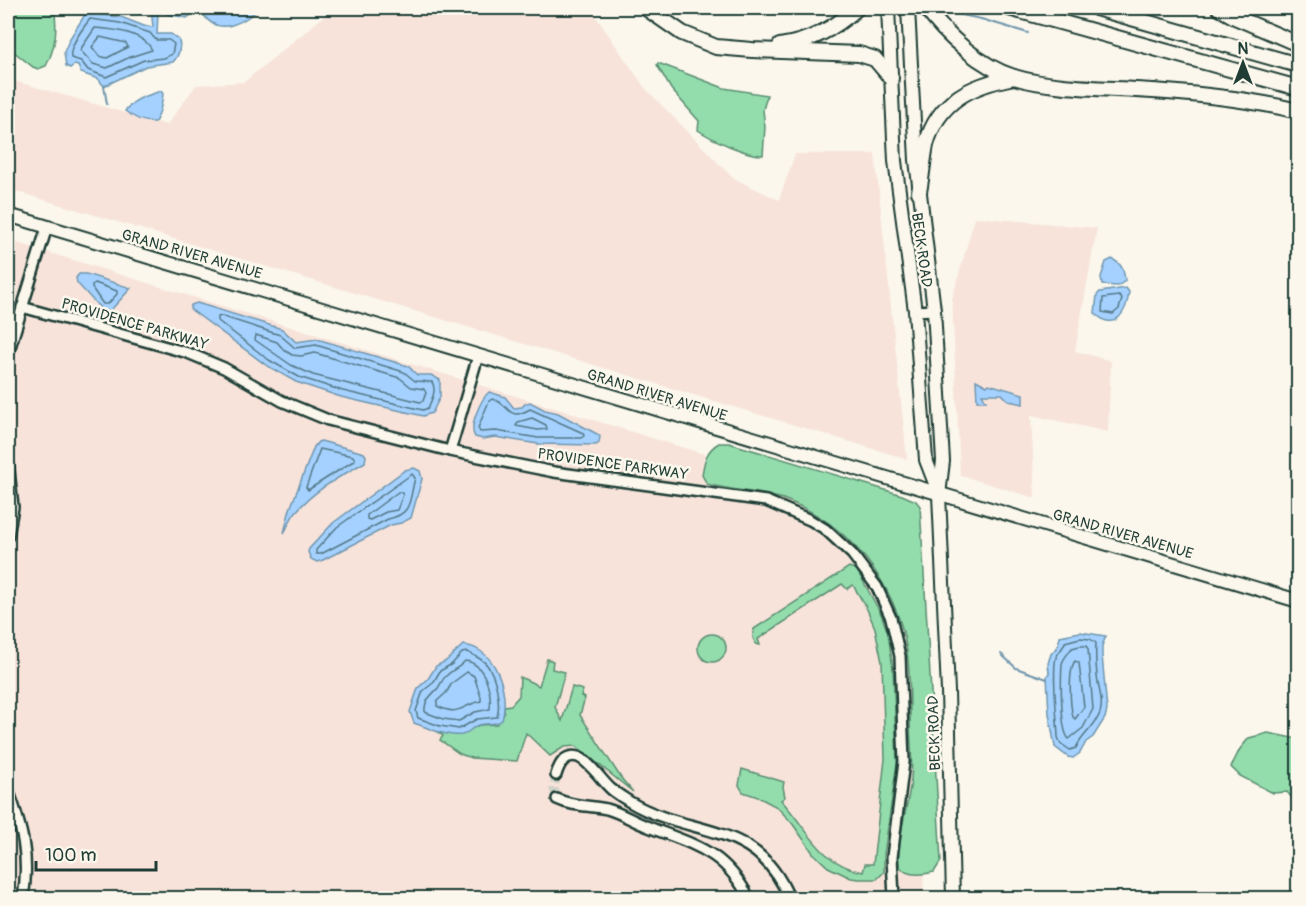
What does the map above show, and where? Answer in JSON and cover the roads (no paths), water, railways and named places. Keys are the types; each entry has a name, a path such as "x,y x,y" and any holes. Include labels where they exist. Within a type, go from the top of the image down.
{"highway":[{"path":"646,8 682,33 716,47 868,56 882,66 891,78"},
{"path":"752,50 789,45 819,36 857,8"},
{"path":"1009,8 1299,88"},
{"path":"1096,8 1299,65"},
{"path":"1220,8 1235,17 1299,44"},
{"path":"930,13 957,43 984,62 1014,77 1069,87 1190,93 1267,103 1299,111"},
{"path":"920,192 927,144 937,121 950,103 979,86 1014,77"}],"main road":[{"name":"BECK ROAD","path":"888,8 896,161 915,311 927,460 939,495"},
{"name":"BECK ROAD","path":"908,9 916,160 934,310 943,461 939,495 948,691 953,898"},
{"name":"GRAND RIVER AVENUE","path":"8,215 671,416 1299,601"}],"street":[{"path":"8,354 47,227"},
{"name":"PROVIDENCE PARKWAY","path":"22,307 188,353 224,368 282,401 328,420 450,451 563,474 766,501 825,529 852,554 868,573 891,618 900,656 904,762 892,857 894,898"},
{"path":"915,311 934,310"},
{"path":"450,451 478,356"},
{"path":"8,461 13,507 8,536"},
{"path":"556,775 561,762 570,757 577,757 612,789 646,811 666,819 725,834 753,849 764,860 789,898"},
{"path":"8,789 25,846 27,867 23,898"},
{"path":"557,799 566,803 608,810 691,842 719,859 739,881 749,898"}],"water":[{"path":"151,8 192,8 191,15 187,18 167,14 160,10 158,12 157,34 171,34 179,40 179,51 173,62 146,66 104,86 98,79 81,73 78,66 74,65 70,68 66,66 64,52 86,13 121,17 153,27"},
{"path":"204,8 260,8 239,22 223,26 209,21 203,14"},
{"path":"161,91 163,94 161,105 155,122 147,122 125,111 136,100"},
{"path":"1112,259 1122,268 1125,281 1118,286 1102,285 1101,277 1106,262"},
{"path":"79,274 86,274 131,288 110,311 102,310 77,283 76,278"},
{"path":"1126,288 1129,292 1128,299 1119,318 1108,321 1095,313 1097,295 1100,292"},
{"path":"197,303 282,329 296,342 317,339 408,366 417,375 431,375 440,380 440,397 432,413 423,416 341,397 296,382 266,365 190,309 191,305"},
{"path":"976,380 987,386 989,384 1023,394 1023,404 1009,401 1002,394 982,394 986,401 977,401"},
{"path":"489,392 505,397 514,408 522,407 530,402 545,410 558,413 600,436 599,443 596,445 538,444 495,437 483,439 475,437 474,420"},
{"path":"321,441 364,453 365,462 311,497 293,515 284,533 290,509 314,447"},
{"path":"414,468 420,471 422,479 411,518 391,525 323,560 317,562 311,559 309,549 333,523 405,470"},
{"path":"1080,632 1106,636 1102,646 1102,655 1107,710 1105,718 1093,737 1073,758 1055,747 1049,714 1047,676 1048,663 1051,654 1058,646 1060,636"},
{"path":"463,645 484,654 498,673 504,697 502,720 497,723 479,725 462,735 438,732 414,723 410,712 418,688 428,679 436,666 446,661"}],"waterway":[{"path":"933,9 981,19 1028,33"},
{"path":"104,86 107,104"},
{"path":"1001,654 1016,668 1047,679"}],"tunnel":[{"path":"556,775 554,789 557,799"}]}
